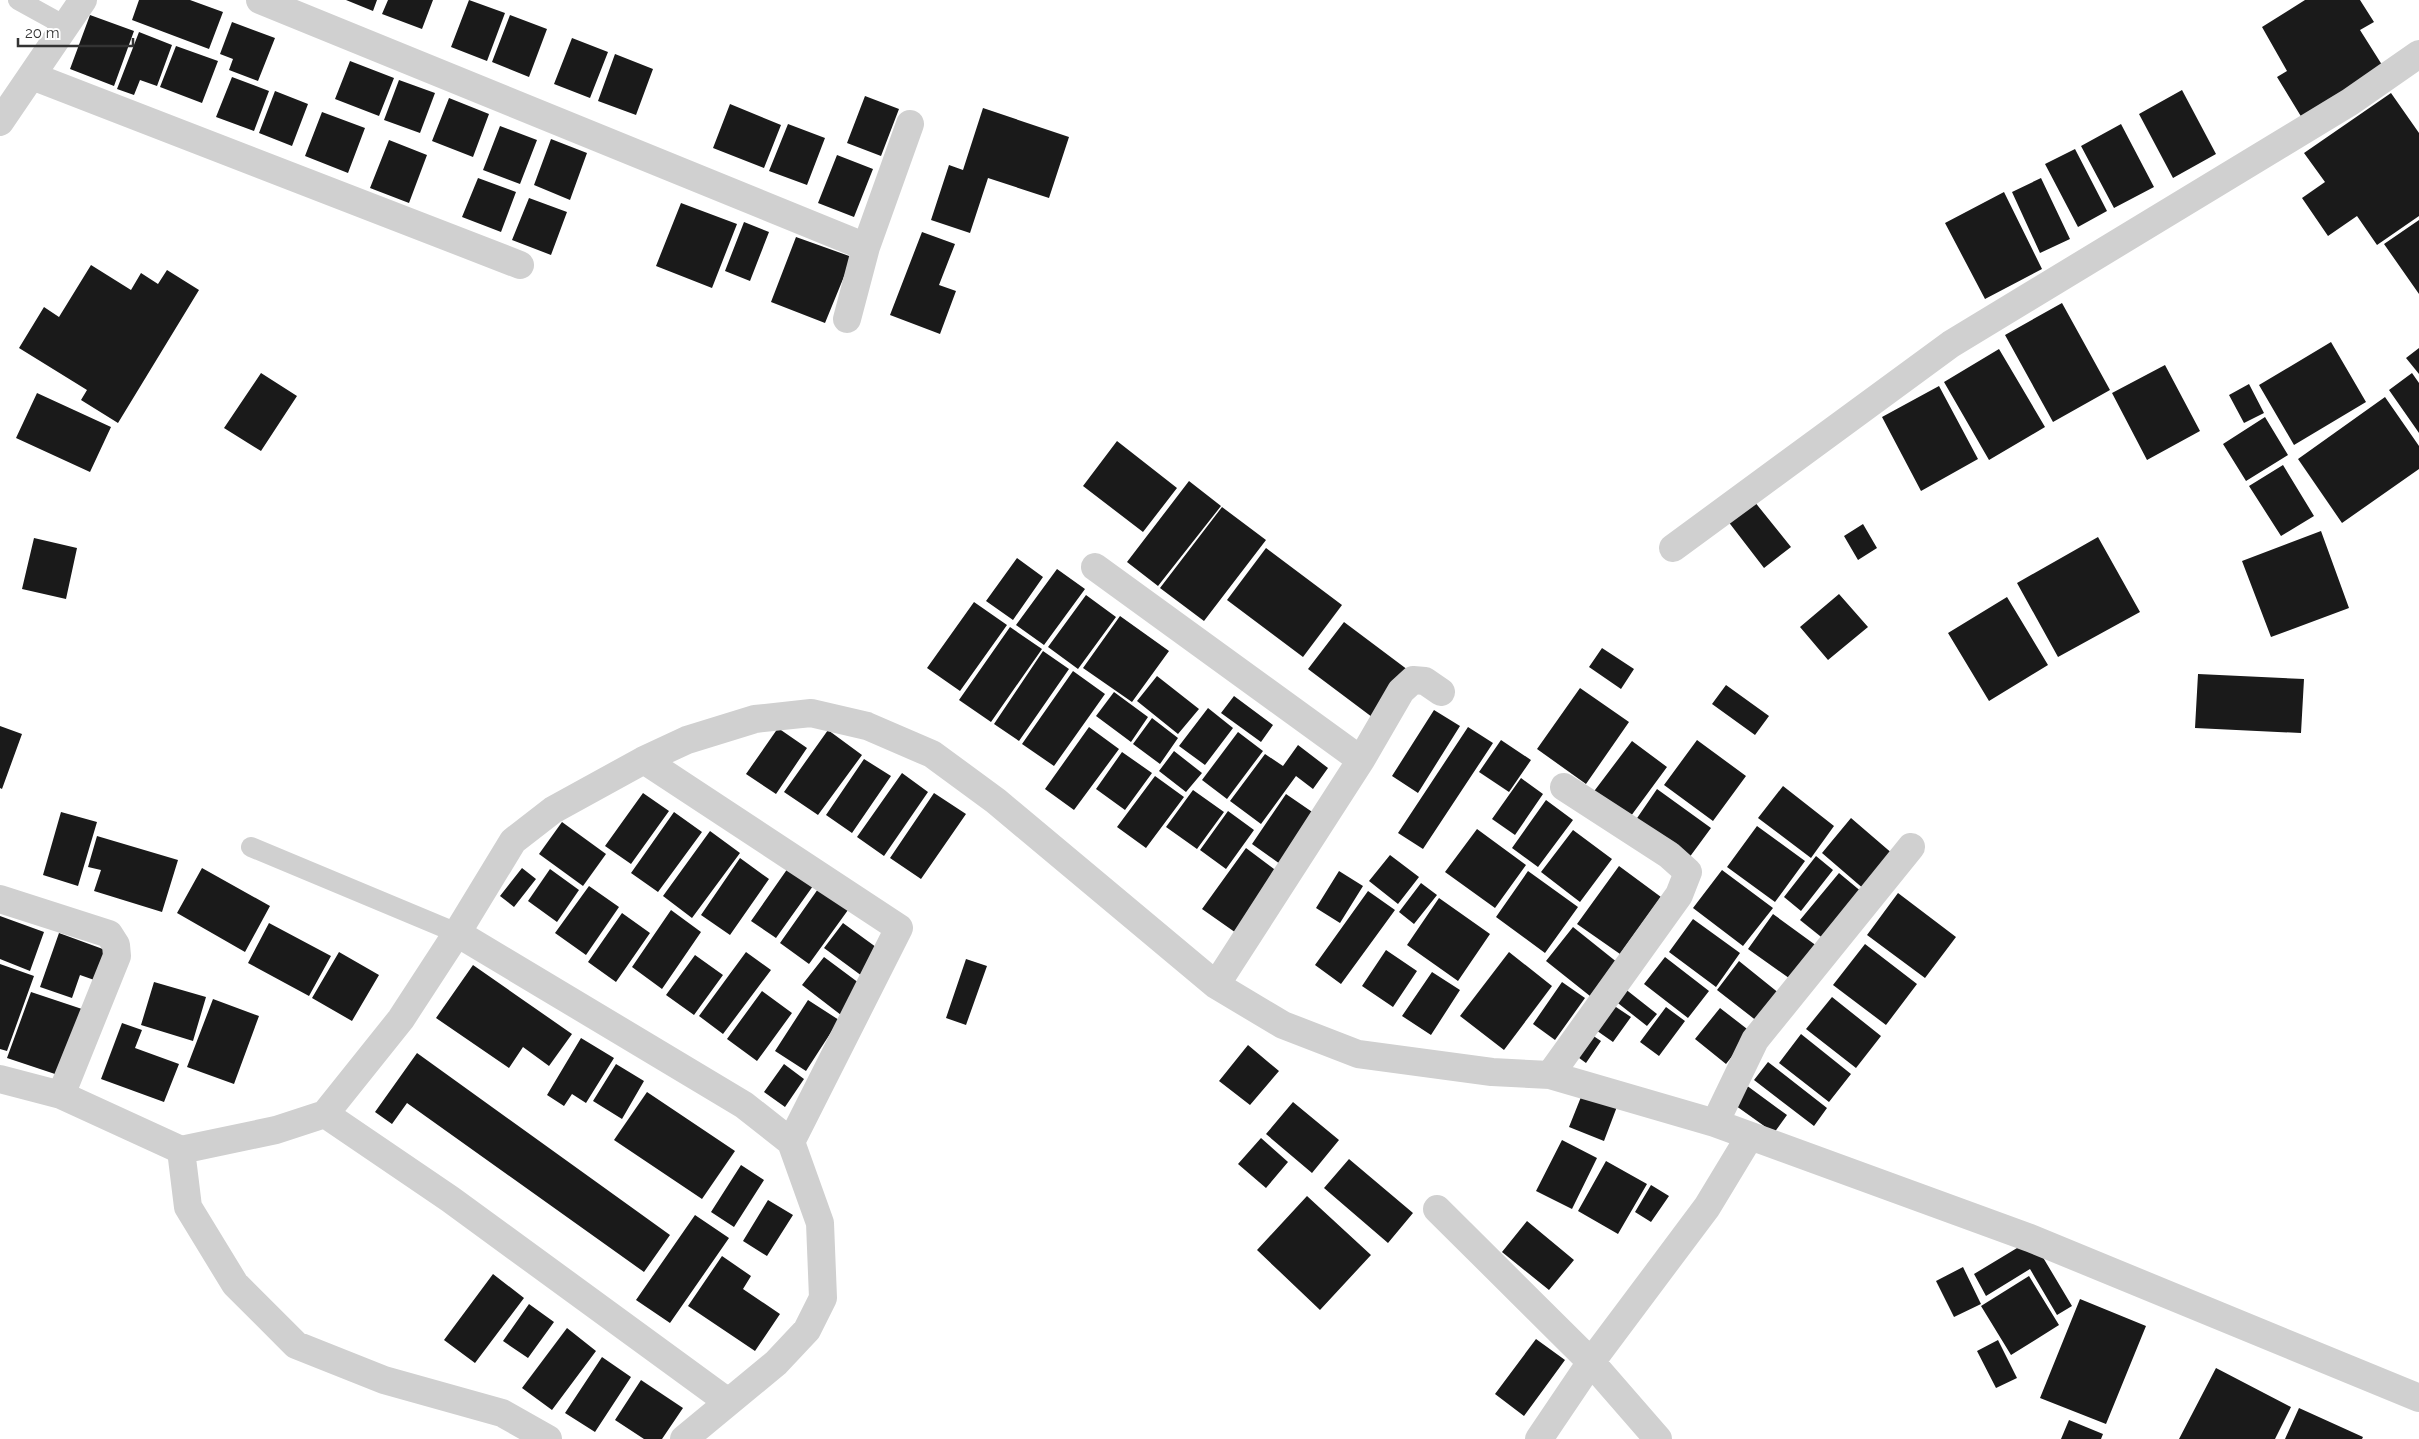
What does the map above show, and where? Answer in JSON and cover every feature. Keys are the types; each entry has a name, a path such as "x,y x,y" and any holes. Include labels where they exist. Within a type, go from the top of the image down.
{"street":[{"path":"0,122 67,27 83,0"},
{"path":"260,0 866,247"},
{"path":"1673,548 1951,344 2350,102 2419,54"},
{"path":"32,76 520,265"},
{"path":"847,319 866,247 910,124"},
{"path":"1095,567 1361,760"},
{"path":"1216,985 1361,760 1401,691 1414,680 1425,681 1441,692"},
{"path":"0,1079 61,1095 181,1150 276,1130 325,1114 401,1019 457,933 513,841 552,810 644,760 687,740 756,719 811,713 867,726 932,754 996,801 1216,985 1282,1025 1358,1054 1492,1072 1550,1076 1715,1123 2030,1238 2419,1398"},
{"path":"644,760 899,928 791,1142"},
{"path":"1550,1076 1679,895 1688,872 1669,855 1564,787"},
{"path":"1715,1123 1755,1040 1911,847"},
{"path":"0,899 109,934 116,945 117,956 61,1095"},
{"path":"457,933 744,1105 791,1142 820,1223 823,1298 807,1330 776,1363 684,1439"},
{"path":"325,1114 450,1199 728,1402"},
{"path":"1539,1439 1592,1362 1707,1207 1750,1136"},
{"path":"181,1150 188,1206 235,1284 296,1345 384,1380 502,1413 548,1439"},
{"path":"1437,1209 1592,1362 1658,1439"}],"lane":[{"path":"18,0 67,27"},
{"path":"251,847 457,933"}],"building":[{"path":"139,0 190,0 223,12 209,49 132,20"},
{"path":"346,0 377,0 373,11"},
{"path":"388,0 433,0 422,29 382,14"},
{"path":"469,0 505,13 487,61 451,47"},
{"path":"2305,0 2360,0 2374,22 2360,30 2384,68 2302,118 2277,77 2287,71 2262,27"},
{"path":"90,15 134,31 114,86 70,69"},
{"path":"510,15 547,29 529,77 492,62"},
{"path":"232,22 275,38 258,81 229,70 233,59 220,54"},
{"path":"139,32 172,45 157,86 140,80 134,95 117,89"},
{"path":"572,38 608,52 590,98 554,84"},
{"path":"176,46 218,61 202,103 160,87"},
{"path":"615,54 653,69 636,115 598,101"},
{"path":"350,61 394,78 379,116 335,99"},
{"path":"232,77 269,91 254,131 216,117"},
{"path":"399,80 435,93 420,133 384,120"},
{"path":"2182,90 2216,154 2173,178 2139,114"},
{"path":"275,91 308,104 292,146 259,133"},
{"path":"2391,93 2419,133 2419,216 2377,245 2357,216 2328,236 2302,198 2325,182 2304,153"},
{"path":"865,96 899,109 881,156 847,143"},
{"path":"449,98 489,114 473,157 432,141"},
{"path":"730,104 781,125 764,168 713,148"},
{"path":"983,108 1069,137 1049,198 988,178 970,233 931,220 949,165 963,170"},
{"path":"322,112 365,128 348,173 305,156"},
{"path":"788,124 825,138 807,185 769,171"},
{"path":"2121,124 2154,187 2114,208 2081,146"},
{"path":"500,126 537,140 520,184 483,170"},
{"path":"551,139 587,153 570,200 534,185"},
{"path":"389,140 427,155 409,203 370,188"},
{"path":"2075,149 2107,211 2078,227 2045,164"},
{"path":"837,155 873,169 854,217 818,203"},
{"path":"478,178 516,192 501,232 462,217"},
{"path":"2041,178 2070,239 2040,253 2012,192"},
{"path":"2004,192 2042,269 1985,299 1945,223"},
{"path":"529,198 567,212 551,255 512,240"},
{"path":"681,203 737,224 712,288 656,266"},
{"path":"2419,220 2419,294 2384,244"},
{"path":"744,222 769,232 750,281 725,271"},
{"path":"922,232 955,244 939,285 956,291 940,334 890,315"},
{"path":"796,237 852,257 825,323 771,302"},
{"path":"91,265 131,290 141,273 158,284 167,270 199,290 118,423 81,400 87,390 19,348 44,307 59,317"},
{"path":"2062,303 2110,390 2053,422 2005,335"},
{"path":"2331,342 2366,402 2294,445 2259,385"},
{"path":"2419,348 2419,374 2406,358"},
{"path":"1999,349 2045,427 1989,460 1944,382"},
{"path":"2165,365 2200,431 2147,460 2112,393"},
{"path":"261,373 297,396 261,451 224,428"},
{"path":"2412,373 2419,383 2419,433 2389,390"},
{"path":"2249,384 2264,413 2244,423 2229,395"},
{"path":"1939,386 1978,459 1921,491 1882,417"},
{"path":"37,393 111,427 90,472 16,438"},
{"path":"2385,397 2419,446 2419,469 2342,523 2298,459"},
{"path":"2265,417 2288,455 2246,481 2223,444"},
{"path":"1117,441 1177,488 1143,532 1083,486"},
{"path":"2283,465 2314,516 2281,536 2249,486"},
{"path":"1189,481 1221,506 1158,586 1127,562"},
{"path":"1750,496 1791,547 1764,568 1724,516"},
{"path":"1222,507 1266,540 1204,621 1160,588"},
{"path":"1863,524 1877,548 1858,560 1844,536"},
{"path":"2321,531 2349,608 2271,637 2242,561"},
{"path":"2098,537 2140,612 2058,657 2017,583"},
{"path":"34,538 77,548 66,599 22,589"},
{"path":"1266,548 1342,605 1303,657 1227,600"},
{"path":"1017,558 1043,577 1013,620 986,601"},
{"path":"1057,569 1085,589 1044,645 1016,625"},
{"path":"1839,594 1868,627 1828,660 1800,627"},
{"path":"1086,595 1116,617 1078,669 1048,647"},
{"path":"2007,597 2048,665 1989,701 1948,633"},
{"path":"974,602 1007,625 960,691 927,668"},
{"path":"1120,616 1169,651 1132,702 1083,668"},
{"path":"1344,622 1408,670 1372,717 1308,669"},
{"path":"1010,627 1042,649 991,722 959,700"},
{"path":"1602,648 1634,669 1621,689 1589,667"},
{"path":"1043,651 1069,669 1019,741 994,724"},
{"path":"1073,671 1105,694 1054,766 1022,744"},
{"path":"2198,674 2304,679 2301,733 2195,728"},
{"path":"1157,676 1199,709 1178,734 1137,701"},
{"path":"1726,685 1769,716 1755,735 1712,704"},
{"path":"1580,688 1629,722 1586,784 1537,749"},
{"path":"1114,692 1148,717 1131,742 1096,716"},
{"path":"1234,696 1273,725 1261,742 1221,713"},
{"path":"1208,708 1233,728 1205,765 1179,746"},
{"path":"1434,710 1460,726 1418,793 1392,776"},
{"path":"1152,718 1178,738 1160,764 1133,744"},
{"path":"0,726 22,734 2,789 0,788"},
{"path":"1089,727 1119,749 1074,810 1045,789"},
{"path":"1468,727 1493,743 1423,849 1398,833"},
{"path":"778,728 807,748 776,794 746,774"},
{"path":"828,730 862,755 818,815 784,792"},
{"path":"1238,732 1263,751 1227,799 1202,780"},
{"path":"1501,740 1531,760 1509,792 1479,772"},
{"path":"1697,740 1746,776 1713,821 1664,785"},
{"path":"1632,741 1667,767 1628,820 1592,794"},
{"path":"1298,745 1328,768 1313,789 1296,776 1261,824 1230,801 1265,754 1283,766"},
{"path":"1174,751 1202,773 1186,792 1159,771"},
{"path":"1122,752 1152,773 1125,810 1096,789"},
{"path":"864,759 891,776 852,833 826,815"},
{"path":"902,773 928,792 884,856 857,837"},
{"path":"1155,776 1184,797 1146,848 1117,827"},
{"path":"1521,778 1543,794 1515,835 1492,819"},
{"path":"1783,786 1834,826 1811,858 1758,818"},
{"path":"1657,789 1711,828 1686,862 1633,824"},
{"path":"1193,790 1224,812 1197,849 1166,827"},
{"path":"643,793 669,811 631,864 605,846"},
{"path":"934,793 966,814 921,879 890,858"},
{"path":"1286,794 1321,818 1287,869 1252,844"},
{"path":"1546,800 1573,820 1538,867 1512,848"},
{"path":"1228,811 1254,830 1226,869 1200,850"},
{"path":"61,812 97,822 78,886 43,875"},
{"path":"674,812 702,832 658,892 631,873"},
{"path":"1851,818 1894,855 1865,890 1822,853"},
{"path":"562,822 606,854 583,886 539,854"},
{"path":"1757,826 1805,861 1775,902 1727,867"},
{"path":"1477,829 1526,865 1495,908 1445,872"},
{"path":"1573,830 1612,859 1580,902 1541,872"},
{"path":"710,831 740,853 692,918 663,896"},
{"path":"97,836 178,860 162,912 94,891 101,870 88,867"},
{"path":"1246,848 1282,875 1239,935 1202,909"},
{"path":"1390,855 1419,877 1398,904 1369,881"},
{"path":"1816,856 1833,870 1801,911 1784,897"},
{"path":"740,858 769,879 730,935 701,915"},
{"path":"1619,866 1661,897 1620,954 1577,924"},
{"path":"202,868 270,906 245,952 177,913"},
{"path":"522,868 536,879 514,907 500,896"},
{"path":"788,868 813,886 776,938 751,921"},
{"path":"550,869 579,890 557,922 528,901"},
{"path":"1722,870 1773,908 1743,946 1693,908"},
{"path":"1339,871 1363,886 1340,923 1316,908"},
{"path":"1528,871 1578,907 1545,953 1496,917"},
{"path":"1839,873 1863,893 1825,940 1800,920"},
{"path":"1421,883 1437,895 1414,924 1399,912"},
{"path":"589,886 619,907 586,955 555,933"},
{"path":"818,889 848,910 809,964 780,943"},
{"path":"1368,891 1395,910 1341,984 1315,965"},
{"path":"1898,893 1956,937 1925,978 1867,935"},
{"path":"1439,898 1490,934 1458,981 1407,945"},
{"path":"671,910 701,932 662,989 632,967"},
{"path":"622,913 650,933 616,982 588,962"},
{"path":"1773,914 1821,949 1796,983 1748,949"},
{"path":"0,916 44,932 30,971 0,959"},
{"path":"1693,919 1740,953 1716,987 1669,952"},
{"path":"269,923 331,956 309,996 248,963"},
{"path":"843,923 880,950 862,976 824,948"},
{"path":"1573,927 1618,963 1590,996 1546,961"},
{"path":"59,933 111,952 100,982 80,975 72,998 40,987"},
{"path":"1865,944 1917,984 1886,1025 1833,985"},
{"path":"1386,950 1417,971 1393,1007 1362,986"},
{"path":"339,952 379,975 352,1021 312,998"},
{"path":"746,952 771,970 723,1034 699,1016"},
{"path":"1509,952 1552,986 1504,1050 1460,1016"},
{"path":"695,955 723,975 694,1015 666,995"},
{"path":"824,957 863,986 841,1015 802,985"},
{"path":"1665,957 1709,991 1688,1018 1644,984"},
{"path":"966,959 987,966 966,1025 946,1018"},
{"path":"1739,961 1785,998 1762,1025 1717,990"},
{"path":"0,964 34,976 7,1051 0,1049"},
{"path":"473,965 572,1034 549,1066 523,1047 509,1068 436,1018"},
{"path":"1432,972 1460,990 1431,1035 1402,1016"},
{"path":"154,982 206,997 193,1041 141,1025"},
{"path":"1562,982 1585,998 1555,1040 1533,1024"},
{"path":"1624,988 1657,1014 1647,1026 1614,1000"},
{"path":"762,991 792,1013 757,1061 727,1039"},
{"path":"31,992 85,1010 61,1076 7,1058"},
{"path":"1832,997 1881,1036 1856,1068 1806,1029"},
{"path":"213,999 259,1016 234,1084 187,1067"},
{"path":"808,1000 839,1020 806,1071 775,1051"},
{"path":"1610,1003 1631,1017 1613,1042 1593,1028"},
{"path":"1666,1007 1685,1021 1659,1056 1640,1042"},
{"path":"1720,1008 1751,1032 1726,1064 1695,1039"},
{"path":"122,1023 142,1030 135,1048 179,1064 164,1102 101,1079"},
{"path":"1586,1031 1601,1041 1586,1063 1571,1052"},
{"path":"1801,1034 1851,1074 1829,1102 1779,1063"},
{"path":"581,1038 614,1058 586,1103 572,1094 564,1106 547,1095"},
{"path":"1248,1045 1279,1071 1250,1105 1219,1081"},
{"path":"417,1053 670,1235 644,1272 407,1103 392,1124 375,1112"},
{"path":"1768,1062 1827,1108 1814,1126 1754,1080"},
{"path":"616,1064 644,1081 622,1119 593,1101"},
{"path":"784,1064 804,1079 785,1107 764,1092"},
{"path":"1746,1085 1787,1115 1774,1133 1732,1103"},
{"path":"647,1092 735,1151 702,1199 614,1140"},
{"path":"1583,1092 1618,1104 1604,1141 1569,1127"},
{"path":"1293,1102 1339,1140 1312,1173 1266,1134"},
{"path":"1261,1138 1288,1162 1266,1188 1238,1164"},
{"path":"1562,1140 1597,1158 1572,1209 1536,1191"},
{"path":"1349,1159 1413,1213 1388,1243 1324,1188"},
{"path":"1606,1161 1647,1184 1618,1234 1578,1211"},
{"path":"741,1165 764,1180 734,1227 711,1212"},
{"path":"1651,1185 1669,1196 1651,1222 1635,1212"},
{"path":"1307,1196 1371,1255 1320,1310 1257,1250"},
{"path":"768,1200 793,1215 767,1256 743,1241"},
{"path":"695,1215 729,1238 670,1323 636,1300"},
{"path":"1527,1221 1574,1260 1549,1290 1502,1252"},
{"path":"2032,1239 2072,1306 2057,1315 2030,1269 1986,1296 1974,1274"},
{"path":"722,1256 751,1276 743,1289 780,1314 755,1351 688,1306"},
{"path":"1963,1267 1981,1304 1954,1317 1936,1281"},
{"path":"493,1274 524,1298 475,1363 444,1340"},
{"path":"2029,1276 2059,1325 2011,1355 1981,1306"},
{"path":"2080,1299 2146,1326 2106,1424 2040,1398"},
{"path":"529,1304 554,1322 528,1358 503,1341"},
{"path":"567,1328 596,1351 552,1410 522,1388"},
{"path":"1536,1339 1565,1360 1524,1416 1495,1394"},
{"path":"1998,1340 2017,1378 1996,1388 1977,1351"},
{"path":"602,1357 631,1377 595,1432 565,1413"},
{"path":"2216,1368 2291,1407 2275,1439 2179,1439"},
{"path":"641,1380 683,1408 662,1439 644,1439 615,1420"},
{"path":"2299,1408 2363,1437 2362,1439 2285,1439"},
{"path":"2069,1420 2103,1434 2101,1439 2061,1439"}]}
